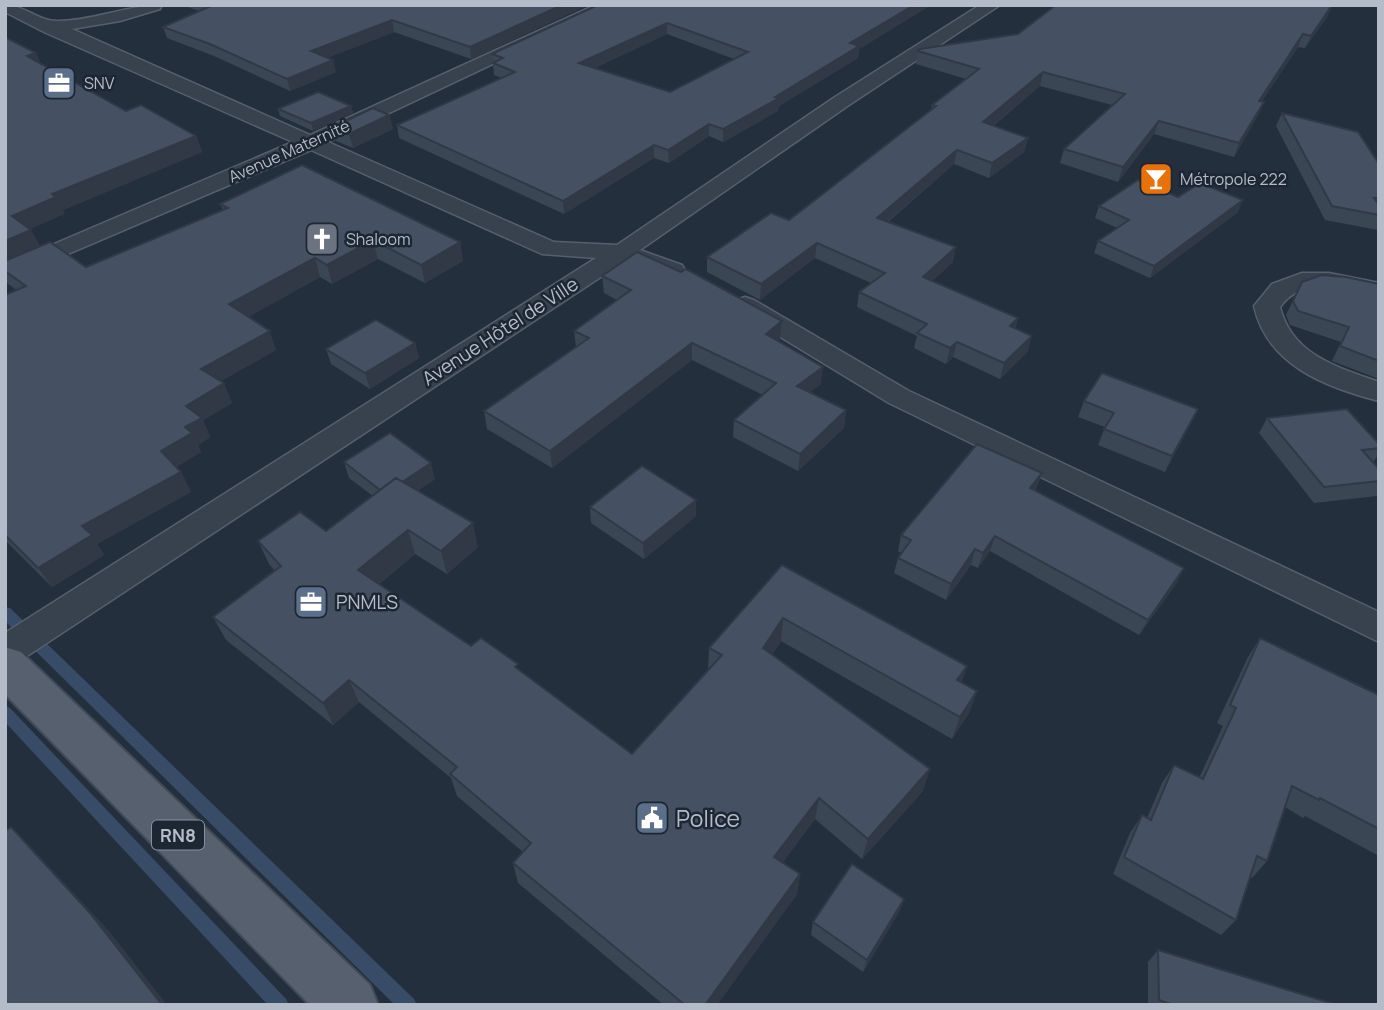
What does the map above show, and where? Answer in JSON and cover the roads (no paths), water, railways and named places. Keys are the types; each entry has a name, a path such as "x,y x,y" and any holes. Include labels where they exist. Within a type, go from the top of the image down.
{"main road":[{"name":"RN8","path":"5,664 350,1005"}],"street":[{"path":"50,28 120,16 153,5"},
{"name":"Avenue Maternité","path":"5,274 309,143 609,5"},
{"name":"Avenue Hôtel de Ville","path":"5,652 621,252 842,102 992,5"},
{"path":"5,6 551,249 621,252 693,277"},
{"path":"86,44 120,16"},
{"path":"1379,291 1356,284 1314,279 1283,287 1267,306 1274,331 1291,351 1328,373 1379,392"},
{"path":"724,294 899,397 1379,628"}],"waterway":[{"path":"5,612 408,1005"},
{"path":"5,712 280,1005"}],"place":[{"name":"SNV","path":"59,83"},
{"name":"Métropole 222","path":"1156,179"},
{"name":"Shaloom","path":"322,239"},
{"name":"PNMLS","path":"311,602"},
{"name":"Police","path":"652,818"}]}
